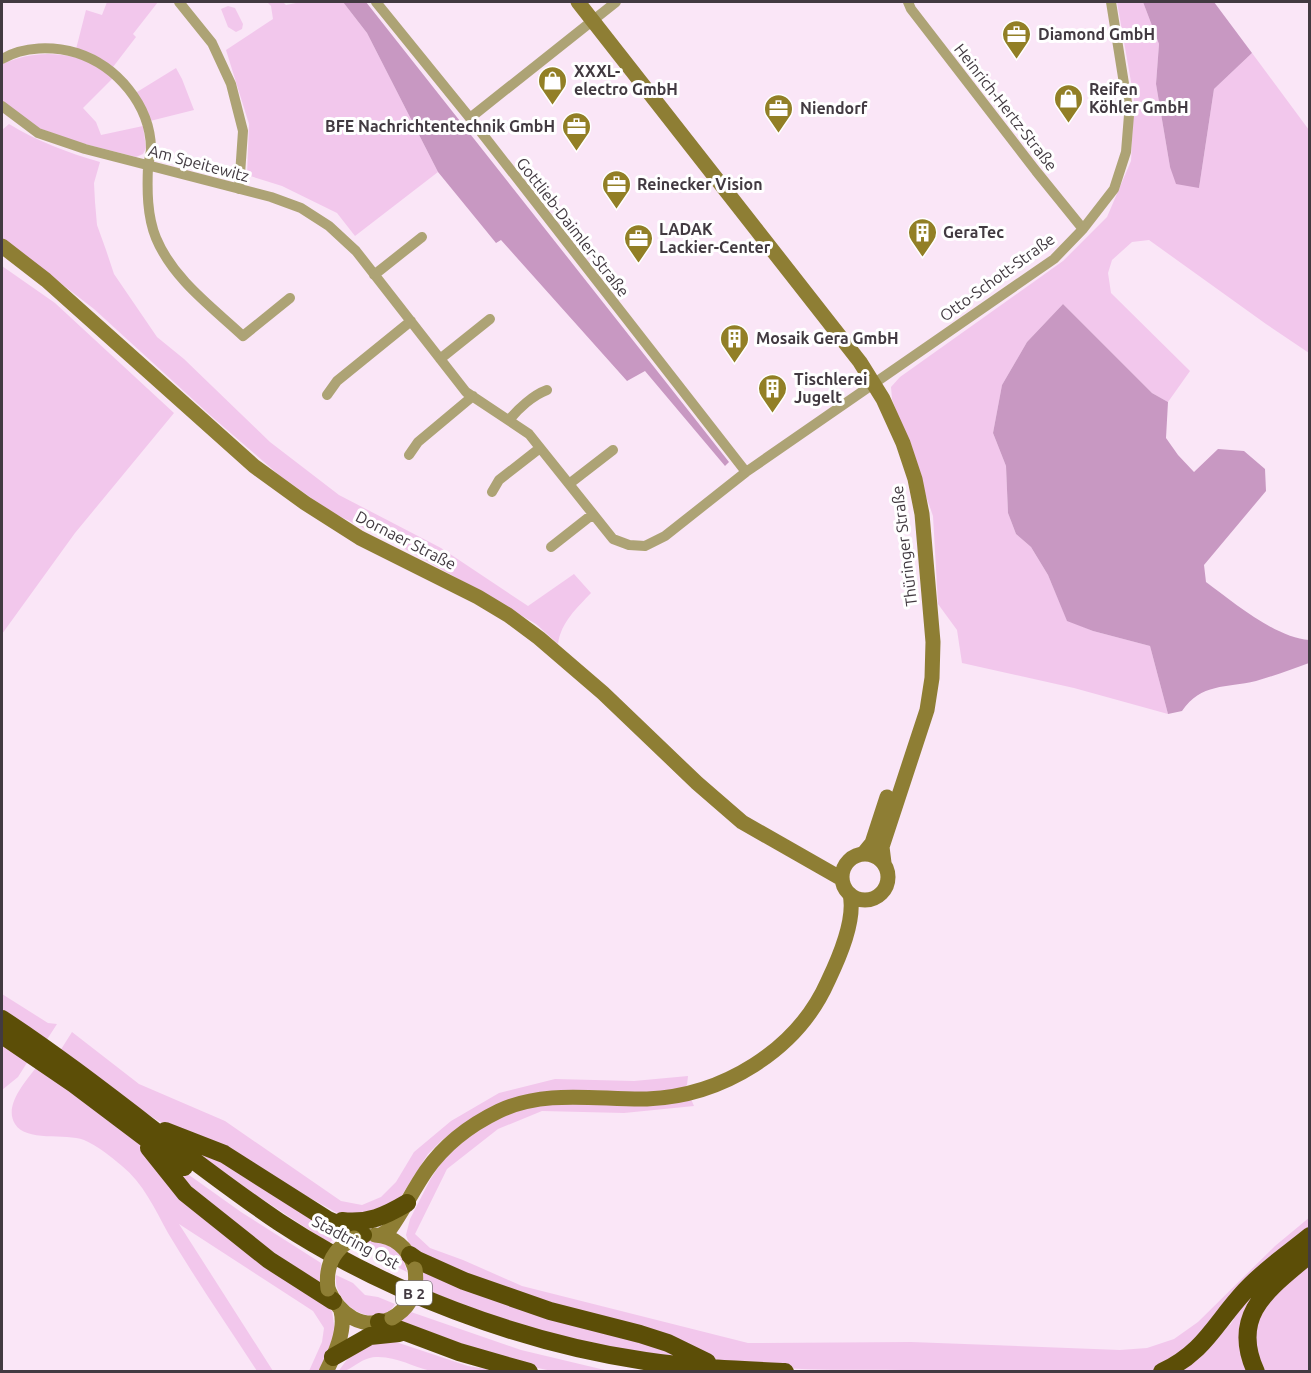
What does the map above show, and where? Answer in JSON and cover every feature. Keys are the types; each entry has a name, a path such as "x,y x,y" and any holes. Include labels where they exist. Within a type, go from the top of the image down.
{"highway":[{"name":"Stadtring Ost","path":"2,1019 70,1065 143,1129 281,1233 321,1257 421,1306 488,1331 535,1346 589,1359 660,1371"},
{"name":"Stadtring Ost","path":"2,1035 282,1223 373,1274 424,1298 499,1326 590,1351 645,1361 785,1371"},
{"name":"B 2","path":"143,1129 224,1154 328,1220 366,1236"},
{"name":"B 2","path":"143,1129 167,1174 184,1193 269,1260 334,1300"},
{"name":"B 2","path":"328,1220 354,1223 374,1220 406,1203"},
{"path":"1162,1371 1178,1364 1201,1346 1245,1291 1269,1268 1310,1236"},
{"path":"1256,1371 1249,1356 1246,1339 1256,1304 1265,1292 1310,1254"},
{"name":"B 2","path":"408,1256 464,1281 550,1311 668,1343 720,1368"},
{"name":"B 2","path":"378,1321 459,1352 529,1371"},
{"name":"B 2","path":"330,1364 370,1336 404,1332"}],"main road":[{"name":"Thüringer Straße","path":"567,2 589,23 870,385 903,443 915,479 922,514 933,664 927,710 882,847 884,863"},
{"name":"Thüringer Straße","path":"578,2 589,23"},
{"name":"Dornaer Straße","path":"2,246 46,280 254,466 305,503 360,537 478,597 508,615 539,638 603,693 697,783 742,822 842,879"},
{"name":"Thüringer Straße","path":"856,857 872,843 920,698 924,663 913,526 907,487 870,385"},
{"name":"Dornaer Straße","path":"801,854 843,862 856,857"},
{"path":"330,1364 344,1323 334,1300 327,1273 331,1259 341,1247 390,1229 426,1170 464,1131 514,1105 568,1096 647,1099 673,1096 714,1085 752,1067 792,1035 813,1009 825,989 845,938 868,900 882,893 887,886 889,878 884,863 874,855 856,857 843,872 842,879 850,894 851,905 845,938"},
{"path":"850,894 858,899 868,900"},
{"path":"330,1364 353,1328 404,1310 412,1298 416,1284 408,1256 406,1203"},
{"path":"366,1236 408,1256"},
{"path":"334,1300 351,1319 378,1321"}],"street":[{"path":"179,2 212,43 231,84 243,131 239,189"},
{"name":"Gottlieb-Daimler-Straße","path":"376,2 470,118 746,472"},
{"path":"470,118 616,2"},
{"name":"Heinrich-Hertz-Straße","path":"908,2 911,9 1083,229"},
{"name":"Otto-Schott-Straße","path":"746,472 1054,259 1083,229 1114,189 1126,152 1129,115 1111,2"},
{"path":"2,59 19,51 45,48 70,51 101,64 118,77 133,94 143,113 151,148 148,165 150,217 155,236 175,271 243,336 290,298"},
{"name":"Am Speitewitz","path":"2,106 19,121 38,133 85,149 239,189 301,208 329,226 356,251 466,392 529,434 613,539 629,545 645,546 665,536 746,472"},
{"path":"374,275 422,237"},
{"path":"440,359 490,319"},
{"path":"327,395 337,381 411,321"},
{"path":"509,420 515,412 547,390"},
{"path":"409,455 418,442 473,396"},
{"path":"492,492 499,480 540,448"},
{"path":"569,484 613,450"},
{"path":"551,547 593,514"}],"shaded area":[{"path":"107,2 158,2 133,34 136,37 113,67 113,78 83,108 96,122 101,135 143,126 146,148 143,154 136,157 73,141 36,127 2,101 2,64 37,54 74,57 86,10 102,15"},
{"path":"267,2 283,2 286,5 301,2 343,2 367,33 438,172 355,236 337,213 282,186 247,175 249,124 226,50 273,19 271,6"},
{"path":"343,2 366,2 729,462 725,466 645,371 627,381 501,240 496,243 438,172 367,33"},
{"path":"1117,2 1143,2 1159,44 1156,84 1170,167 1199,188 1214,89 1252,53 1309,130 1309,353 1149,240 1132,242 1112,260 1108,273 1111,293 1190,371 1168,402 1152,393 1063,304 1027,342 1002,385 993,433 1006,466 1008,513 1016,534 1031,547 1048,575 1067,620 1093,631 1150,646 1168,714 1074,688 962,663 957,630 938,604 933,516 892,399 891,387 900,377 1063,261 1107,217 1131,161 1134,99"},
{"path":"1143,2 1214,2 1252,53 1214,89 1199,188 1176,184 1170,167 1156,84 1159,44"},
{"path":"228,6 235,8 243,24 242,29 236,32 228,27 221,9"},
{"path":"176,68 194,110 150,121 137,92"},
{"path":"9,124 53,146 100,162 94,183 97,225 114,274 157,337 184,359 270,442 339,495 441,548 528,606 574,574 591,593 566,622 558,644 536,624 398,545 331,512 279,475 94,309 2,238 2,130"},
{"path":"2,266 55,303 174,413 75,533 2,634"},
{"path":"1063,304 1152,393 1168,402 1166,438 1194,472 1218,449 1244,451 1265,469 1266,491 1204,565 1206,582 1269,626 1296,638 1309,640 1309,663 1256,681 1206,691 1197,695 1182,711 1168,714 1150,646 1093,631 1067,621 1048,575 1031,547 1016,534 1008,513 1006,466 993,433 1002,385 1027,342"},
{"path":"2,994 48,1023 57,1024 46,1041 2,1010"},
{"path":"72,1032 139,1084 225,1121 341,1201 362,1205 381,1197 396,1182 414,1152 451,1121 499,1093 555,1079 634,1081 688,1076 684,1089 653,1093 585,1090 464,1125 442,1140 428,1154 402,1195 391,1207 349,1216 337,1213 208,1141 160,1122 130,1103 60,1051"},
{"path":"2,1040 30,1058 18,1077 2,1090"},
{"path":"38,1065 124,1129 332,1311 335,1331 321,1371 309,1371 322,1342 324,1328 313,1311 179,1224 273,1371 257,1371 136,1180 104,1152 84,1140 36,1135 20,1130 12,1117 14,1101"},
{"path":"691,1099 694,1106 624,1113 542,1111 498,1129 447,1169 415,1234 430,1248 522,1286 748,1343 911,1342 1120,1350 1147,1348 1174,1339 1198,1322 1275,1246 1310,1217 1309,1229 1169,1365 1153,1372 806,1369 734,1363 711,1358 569,1311 424,1259 409,1244 406,1235 410,1219 442,1161 470,1135 500,1116 532,1105"},
{"path":"179,1141 213,1152 345,1231 329,1243 218,1170"},
{"path":"168,1160 241,1212 321,1263 320,1283 221,1214"},
{"path":"366,1241 381,1243 393,1249 402,1258 407,1272 393,1265 385,1256 372,1254 353,1246"},
{"path":"1309,1263 1309,1371 1265,1371 1256,1351 1254,1338 1261,1311 1269,1297"},
{"path":"422,1267 645,1340 687,1359 580,1341 492,1315 421,1288"},
{"path":"336,1275 353,1283 365,1295 378,1297 395,1304 388,1312 378,1316 368,1316 358,1312 341,1297"},
{"path":"1261,1290 1250,1371 1177,1372 1228,1323 1230,1325 1234,1319 1231,1317 1244,1300"},
{"path":"411,1312 521,1350 609,1371 552,1371 528,1366 397,1323"},
{"path":"390,1340 468,1366 498,1371 431,1371 397,1360 376,1357 338,1372 360,1348"}],"place":[{"name":"Diamond GmbH","path":"1017,60"},
{"name":"XXXL- electro GmbH","path":"553,106"},
{"name":"Reifen Köhler GmbH","path":"1068,124"},
{"name":"Niendorf","path":"779,134"},
{"name":"BFE Nachrichtentechnik GmbH","path":"576,152"},
{"name":"Reinecker Vision","path":"616,210"},
{"name":"GeraTec","path":"922,258"},
{"name":"LADAK Lackier-Center","path":"638,264"},
{"name":"Mosaik Gera GmbH","path":"735,364"},
{"name":"Tischlerei Jugelt","path":"773,414"}]}
